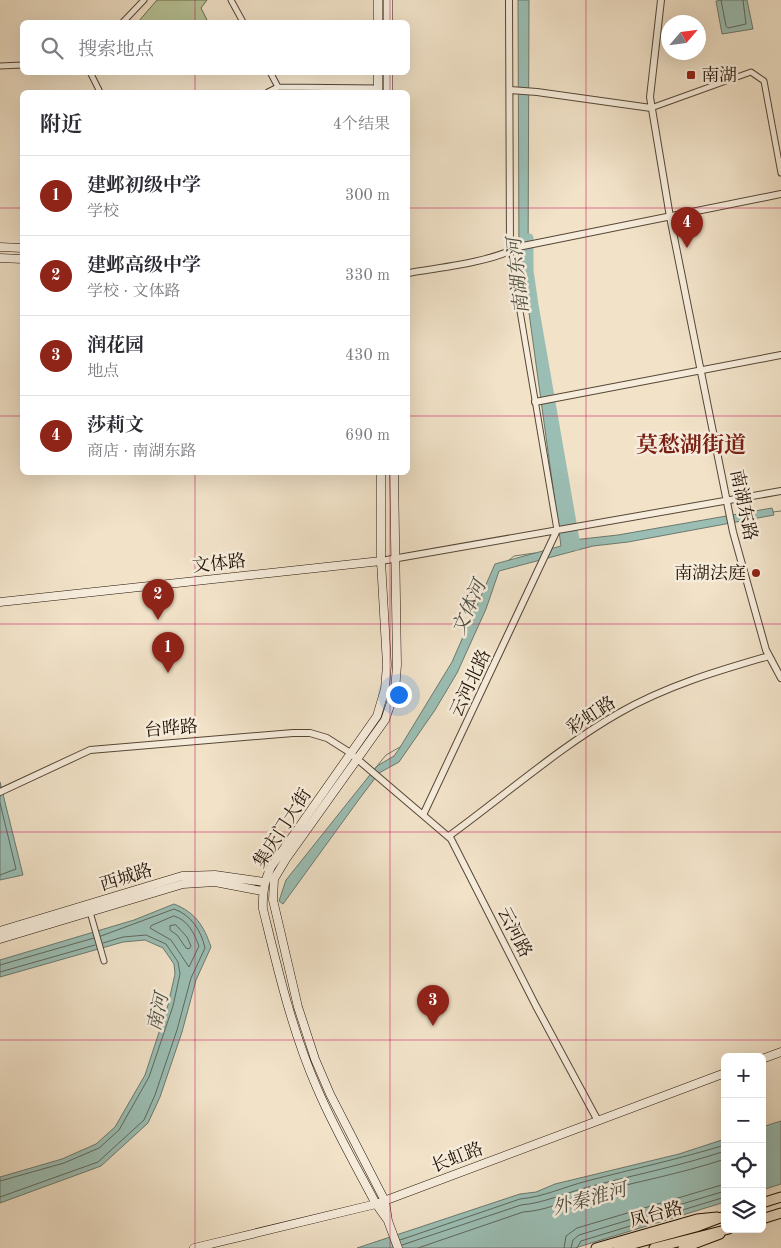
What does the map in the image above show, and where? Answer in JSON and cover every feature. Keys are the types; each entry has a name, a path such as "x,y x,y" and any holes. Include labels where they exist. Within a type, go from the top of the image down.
{"main road":[{"path":"378,0 378,20"},
{"path":"388,0 388,20"},
{"path":"378,75 378,90"},
{"path":"388,75 388,90"},
{"path":"0,247 20,248"},
{"path":"0,258 20,259"},
{"name":"集庆门大街","path":"381,475 381,561 387,665 385,689 377,716 349,752 277,857 263,887 263,909 297,1035 318,1090 376,1204 389,1223"},
{"name":"集庆门大街","path":"394,475 397,665 395,691 385,720 277,872 272,887 273,900 298,1007 315,1060 330,1094 385,1201 389,1223 398,1248"},
{"name":"文体路","path":"0,602 381,561"},
{"name":"西城路","path":"0,931 182,876 215,874 263,887"},
{"name":"西城路","path":"0,939 183,884 215,882 263,887"},
{"path":"766,1058 781,1052"},
{"name":"长虹路","path":"194,1248 376,1204 721,1074"},
{"path":"766,1202 781,1197"},
{"path":"766,1218 781,1213"},
{"name":"凤台路","path":"596,1248 697,1219 721,1216"},
{"path":"618,1248 696,1227 721,1218"},
{"path":"654,1248 721,1231"},
{"path":"683,1248 722,1233"}],"street":[{"path":"125,20 144,0"},
{"path":"230,0 242,20"},
{"path":"509,0 510,252 539,401 558,530"},
{"path":"651,108 650,97 661,0"},
{"path":"0,66 20,65"},
{"path":"510,90 651,108 751,72 764,81 781,173"},
{"path":"92,75 99,90"},
{"path":"272,75 278,87"},
{"path":"272,90 278,87 378,90"},
{"name":"南湖东路","path":"651,108 670,217 733,532 769,656 781,678"},
{"path":"410,273 446,267 510,252 518,246 781,194"},
{"path":"539,401 781,356"},
{"path":"381,561 781,491"},
{"name":"云河北路","path":"424,813 558,530"},
{"name":"彩虹路","path":"449,836 584,736 620,713 702,675 769,656"},
{"name":"台晔路","path":"2,791 90,750 310,734 327,738 367,766"},
{"name":"云河路","path":"367,766 449,836 536,1006 598,1120"},
{"path":"90,912 104,961"}],"green space":[{"path":"157,0 207,0 201,8 207,20 140,20"}],"water":[{"path":"518,0 529,0 528,280 573,540 618,535 772,508 774,515 628,542 593,546 499,571 486,609 457,673 435,710 399,762 379,773 283,904 279,901 286,880 377,766 394,756 399,749 452,662 495,564 561,546 526,291 519,267"},
{"path":"747,0 753,29 722,34 716,1"},
{"path":"0,782 23,875 0,880"},
{"path":"174,904 188,911 198,921 211,947 196,980 182,1032 160,1097 148,1123 101,1166 0,1203 0,1177 62,1159 96,1144 115,1127 145,1075 168,1005 175,974 174,964 163,948 145,940 123,942 0,977 0,960 134,920"},
{"path":"781,1121 781,1184 766,1189 766,1143 766,1126"},
{"name":"外秦淮河","path":"721,1140 721,1203 575,1248 357,1248 520,1194 536,1192 555,1184 679,1154"}],"waterway":[{"name":"南湖东河","path":"529,238 529,271 534,305 576,546"},
{"name":"文体河","path":"773,512 781,511"},
{"name":"文体河","path":"509,560 514,556 535,553"},
{"name":"文体河","path":"373,771 386,755 400,747"}],"place":[{"name":"南湖","path":"691,75"},
{"name":"莎莉文","path":"687,248"},
{"name":"南湖法庭","path":"756,573"},
{"name":"建邺高级中学","path":"158,620"},
{"name":"建邺初级中学","path":"168,673"},
{"name":"润花园","path":"433,1026"}],"district":[{"name":"莫愁湖街道","path":"691,444"}],"water label":[{"name":"南河","path":"157,1012"}]}
